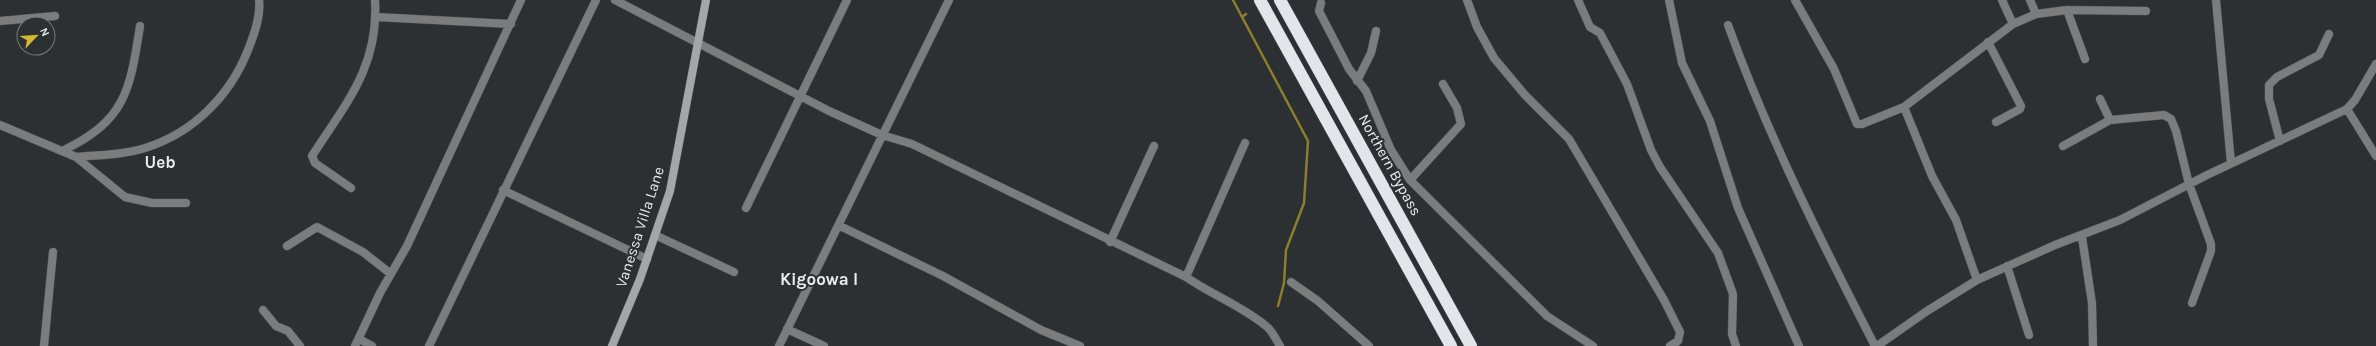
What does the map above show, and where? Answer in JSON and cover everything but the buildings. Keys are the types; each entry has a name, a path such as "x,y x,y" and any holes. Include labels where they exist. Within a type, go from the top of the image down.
{"highway":[{"path":"1260,0 1451,346"},
{"name":"Northern Bypass","path":"1280,0 1471,346"}],"street":[{"path":"76,157 111,154 144,148 165,140 204,116 227,90 244,61 260,11 259,0"},
{"path":"351,188 315,162 312,156 353,93 366,65 374,39 376,17 375,0"},
{"path":"372,346 357,342 391,274 407,246 521,0"},
{"path":"429,346 596,0"},
{"path":"615,0 799,95 882,135 899,139 943,158 1110,242 1186,277 1268,326 1280,346"},
{"name":"Vanessa Villa Lane","path":"612,346 647,258 670,190 699,44 706,0"},
{"path":"746,208 799,95 847,0"},
{"path":"779,346 840,226 882,135 949,0"},
{"path":"1467,0 1477,27 1494,58 1525,96 1569,139 1664,300 1680,332 1678,341 1670,346"},
{"path":"1578,0 1590,27 1600,33 1627,84 1651,150 1660,167 1718,253 1733,294 1732,334 1736,346"},
{"path":"1669,0 1682,63 1710,120 1738,208 1799,346"},
{"path":"1795,0 1834,69 1857,124 1862,124 1904,107 2013,24 2036,14 2067,10 2146,11"},
{"path":"2002,0 2013,24"},
{"path":"2030,0 2036,14"},
{"path":"2216,0 2231,163"},
{"path":"1321,3 1319,11 1357,81 1366,92 1391,150 1410,180 1547,316 1593,346"},
{"path":"2067,10 2085,59"},
{"path":"376,17 511,24"},
{"path":"0,21 16,20"},
{"path":"1728,25 1747,78 1795,189 1876,346 1927,311 1977,280 2055,245 2082,236 2120,220 2231,163 2347,109 2355,100 2376,64"},
{"path":"64,150 94,134 106,124 120,105 133,67 140,26"},
{"path":"1357,81 1371,52 1376,32"},
{"path":"2280,141 2269,99 2269,85 2277,77 2319,55 2329,34"},
{"path":"1988,42 2021,106 1996,122"},
{"path":"1410,180 1461,124 1457,108 1443,84"},
{"path":"2100,99 2110,120"},
{"path":"1904,107 1929,169 1956,220 1977,280"},
{"path":"2347,109 2376,156"},
{"path":"2063,146 2110,120 2164,115 2171,119 2176,130 2189,184 2211,244 2211,251 2192,302"},
{"path":"0,125 42,143 64,150 76,157 125,197 152,203 186,203"},
{"path":"1186,277 1245,142"},
{"path":"1110,242 1154,146"},
{"path":"503,190 647,258"},
{"path":"840,226 942,276 1041,330 1080,346"},
{"path":"287,246 317,227 363,252 391,274"},
{"path":"655,235 734,272"},
{"path":"2082,236 2092,303 2093,346"},
{"path":"44,346 53,252"},
{"path":"2007,266 2030,335"},
{"path":"1291,282 1318,301 1369,346"},
{"path":"263,310 276,326 288,331 300,346"},
{"path":"787,329 824,346"}],"waterway":[{"path":"1233,0 1308,141 1304,203 1286,250 1284,283 1278,306"},
{"path":"1242,17 1246,14"}],"district":[{"name":"Ueb","path":"160,162"},
{"name":"Kigoowa I","path":"819,279"}]}
